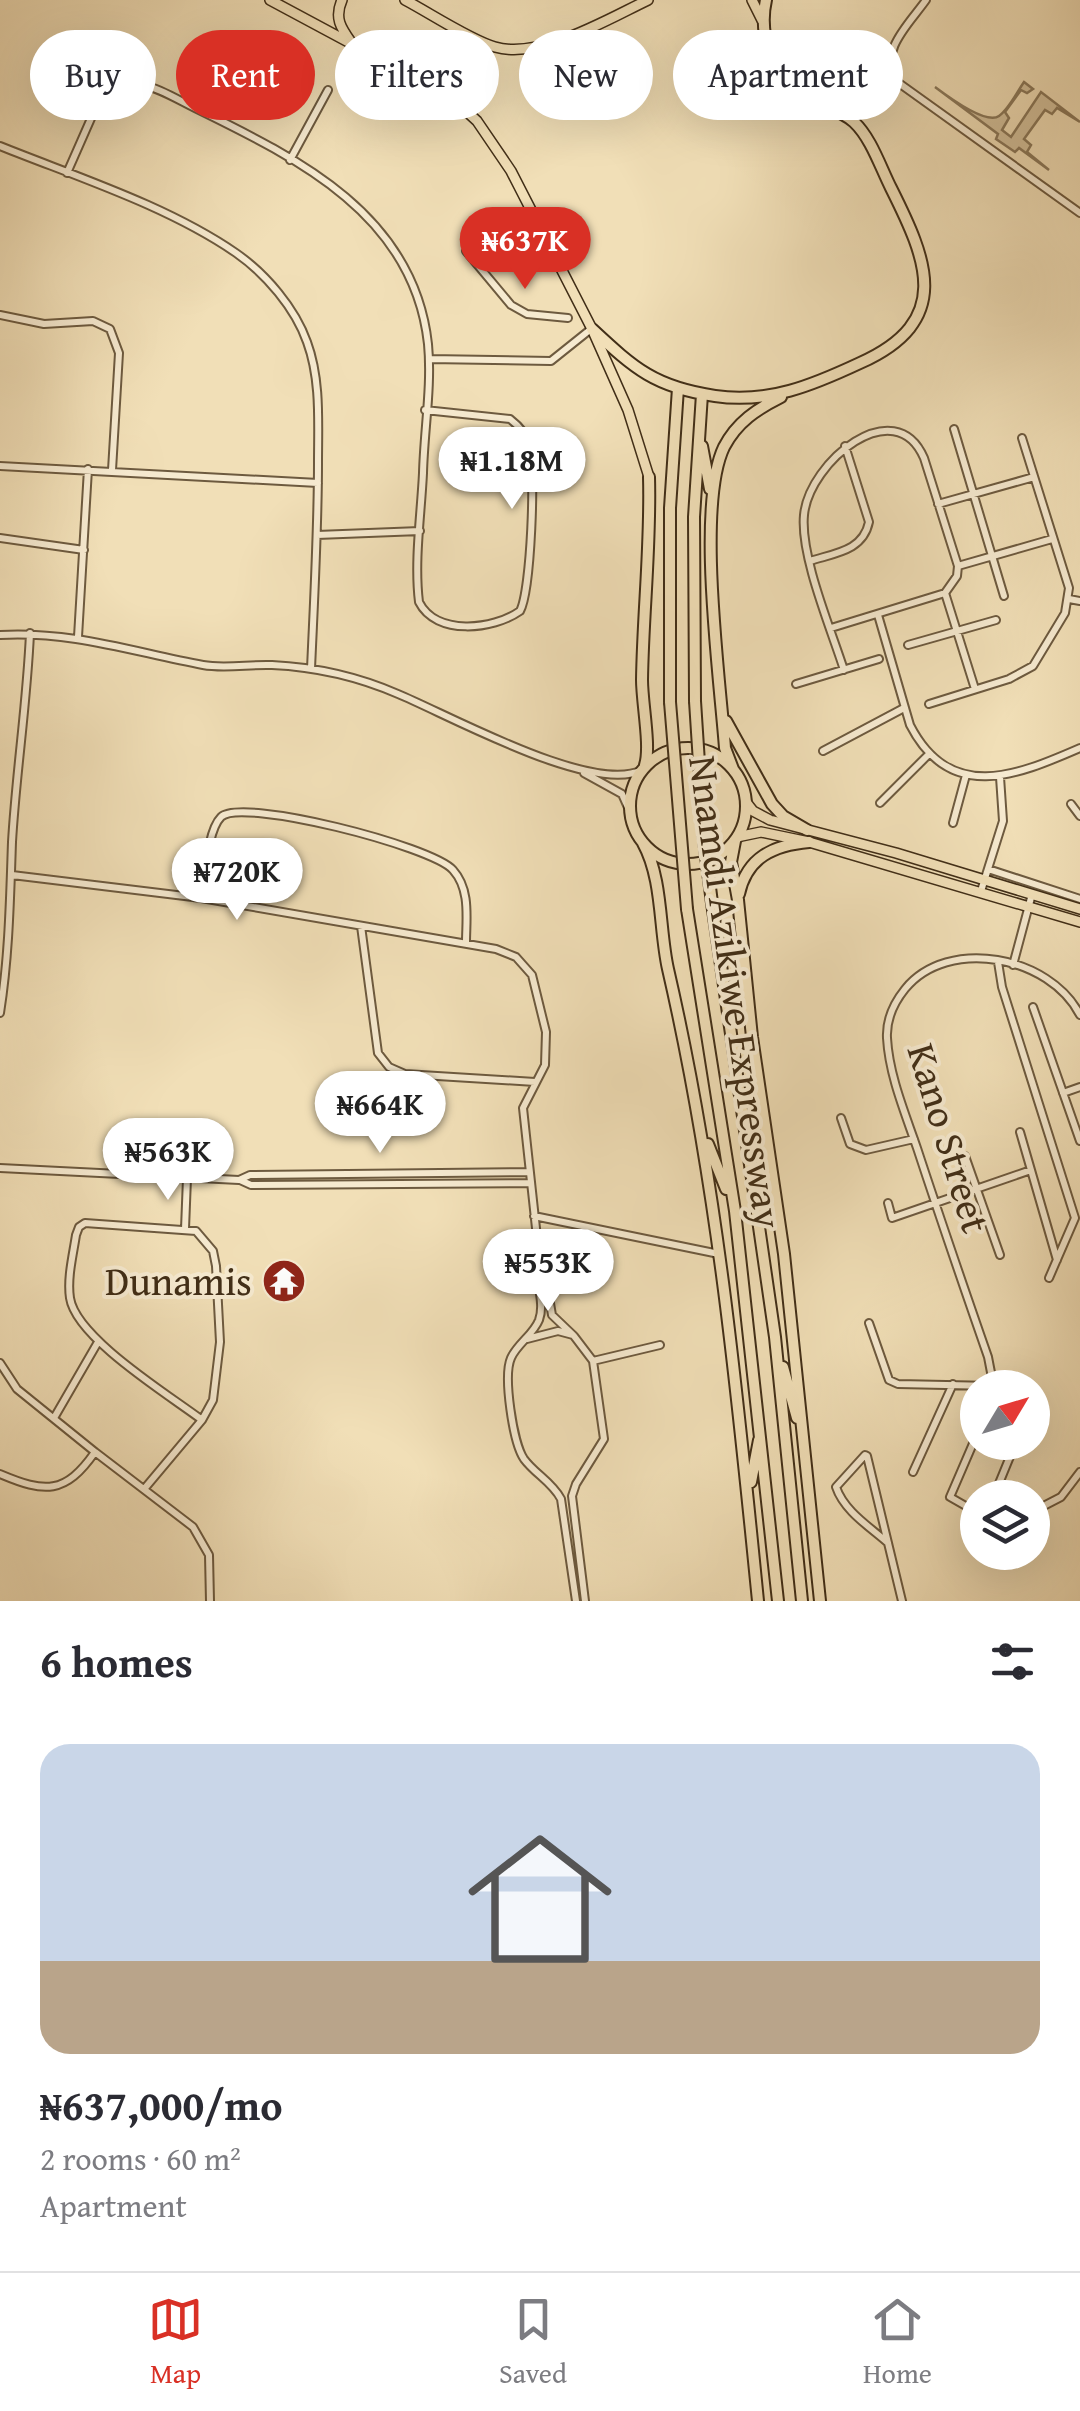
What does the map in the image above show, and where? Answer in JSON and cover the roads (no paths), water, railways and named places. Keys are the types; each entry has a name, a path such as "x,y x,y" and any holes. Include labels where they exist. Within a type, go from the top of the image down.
{"highway":[{"path":"713,508 722,450 733,432 760,408 889,348 916,318 924,298 922,256 866,138 855,122 807,98 783,78 773,62 762,20 770,0"},
{"path":"592,328 660,384 732,399 791,392"},
{"name":"Nnamdi Azikiwe Expressway","path":"678,388 670,508 670,702 688,909 735,1212 778,1601"},
{"name":"Nnamdi Azikiwe Expressway","path":"702,394 692,611 704,840 721,981 775,1337 802,1601"},
{"path":"699,426 713,508"},
{"name":"Nnamdi Azikiwe Expressway","path":"643,769 648,751 642,680 650,552 649,478"},
{"name":"Nnamdi Azikiwe Expressway","path":"713,508 713,589 725,748 733,769"},
{"path":"722,708 731,733 772,804 808,836"},
{"path":"689,747 714,754 733,769 746,802 746,814 736,839 711,859 697,863 668,860 643,842 630,812 634,783 643,769 664,752 689,747"},
{"path":"738,900 747,871 763,854 808,836"},
{"name":"Nnamdi Azikiwe Expressway","path":"736,839 730,862 784,1254 820,1601"},
{"name":"Nnamdi Azikiwe Expressway","path":"643,842 652,860 664,949 701,1124 720,1254 758,1601"},
{"path":"701,1124 735,1212"},
{"path":"761,1238 765,1130"},
{"path":"775,1337 806,1452"},
{"path":"748,1496 761,1429"}],"main road":[{"path":"270,0 335,35"},
{"path":"342,0 337,11 343,30"},
{"path":"405,0 496,48 540,46 569,37 648,0"},
{"path":"752,0 762,20"},
{"path":"475,120 496,145 592,328 628,410 649,478"},
{"path":"746,802 764,817 808,836 1080,922"},
{"path":"736,839 761,832 808,836 986,874 1080,909"}],"street":[{"path":"926,0 892,49 890,68 896,80 1080,213"},
{"path":"67,173 100,98 114,84 128,81 194,108 290,160 364,211 395,247 418,298 429,359 425,410 418,596 429,618 451,625 498,623 520,611 527,588 531,465 527,438 510,419 425,410"},
{"path":"290,160 328,90"},
{"path":"0,146 137,202 224,245 280,295 299,323 314,367 318,483 311,669"},
{"path":"551,248 518,255 474,246 466,251 511,305 526,314 568,318"},
{"path":"0,315 44,324 93,321 110,329 119,353 112,470"},
{"path":"429,359 551,361 592,328"},
{"path":"954,430 1004,596"},
{"path":"831,628 944,593 957,576 958,566 924,458 910,436 875,434 845,446 824,468 808,495 804,518 810,561 844,670"},
{"path":"929,704 1009,679 1033,666 1065,612 1069,599 1022,438"},
{"path":"810,561 854,548 867,531 869,522 845,446"},
{"path":"0,466 318,483"},
{"path":"78,638 88,469"},
{"path":"938,504 1034,477"},
{"path":"316,535 421,531"},
{"path":"0,538 84,550"},
{"path":"958,566 1053,539"},
{"path":"944,593 975,689"},
{"path":"1069,599 1080,601"},
{"path":"878,614 904,708 918,741 929,754 966,775 1000,777 1080,748"},
{"path":"908,645 996,620"},
{"path":"0,1013 30,633"},
{"path":"0,635 30,633 78,638 208,666 311,669 379,686 465,726 578,769 622,794 630,812"},
{"path":"796,684 879,659"},
{"path":"822,752 904,708"},
{"path":"880,803 929,754"},
{"path":"578,769 620,776 643,769"},
{"path":"953,824 966,775"},
{"path":"981,891 1004,813 1000,777"},
{"path":"1071,804 1080,816"},
{"path":"201,898 213,832 223,815 230,811 323,824 372,835 447,864 464,889 466,944"},
{"path":"986,874 1080,899"},
{"path":"12,875 201,898 466,944 516,956 532,975 544,1016 545,1065 523,1108 539,1256 552,1314 594,1360 604,1439 572,1496 584,1601"},
{"path":"1013,965 1032,894"},
{"path":"360,926 377,1049 389,1067 405,1074 535,1082"},
{"name":"Kano Street","path":"991,1370 894,1077 887,1023 912,980 941,962 977,958 1013,965 1057,987 1080,1016"},
{"path":"998,962 1002,987 1076,1218 1049,1278"},
{"path":"1033,1007 1080,1141"},
{"path":"1062,1093 1080,1087"},
{"path":"840,1118 850,1144 866,1150 914,1139"},
{"path":"1020,1132 1058,1261"},
{"path":"965,1156 1000,1256"},
{"path":"0,1168 239,1180 251,1186 530,1183"},
{"path":"888,1203 892,1218 1030,1170"},
{"path":"239,1180 250,1175 528,1172"},
{"path":"309,1174 309,1185"},
{"path":"185,1229 187,1178"},
{"path":"534,1216 720,1254"},
{"path":"145,1488 202,1420 213,1400 218,1358 213,1251 196,1232 185,1229 90,1222 79,1227 70,1295 82,1324 98,1342 202,1420"},
{"path":"539,1256 536,1268 540,1318 510,1360 507,1376 518,1448 525,1461 561,1499 576,1601"},
{"path":"869,1323 889,1380 898,1384 960,1385"},
{"path":"526,1340 558,1331 574,1336"},
{"path":"54,1418 98,1342"},
{"path":"594,1360 660,1345"},
{"path":"0,1363 17,1389 185,1519 209,1555 210,1601"},
{"path":"913,1472 953,1384"},
{"path":"0,1474 43,1489 59,1486 82,1470 95,1452"},
{"path":"888,1543 853,1513 836,1487 867,1456 888,1543 902,1601"},
{"path":"960,1504 950,1497 966,1460"},
{"path":"1050,1503 1061,1498 1080,1472"}],"place":[{"name":"Dunamis","path":"284,1281"}]}
